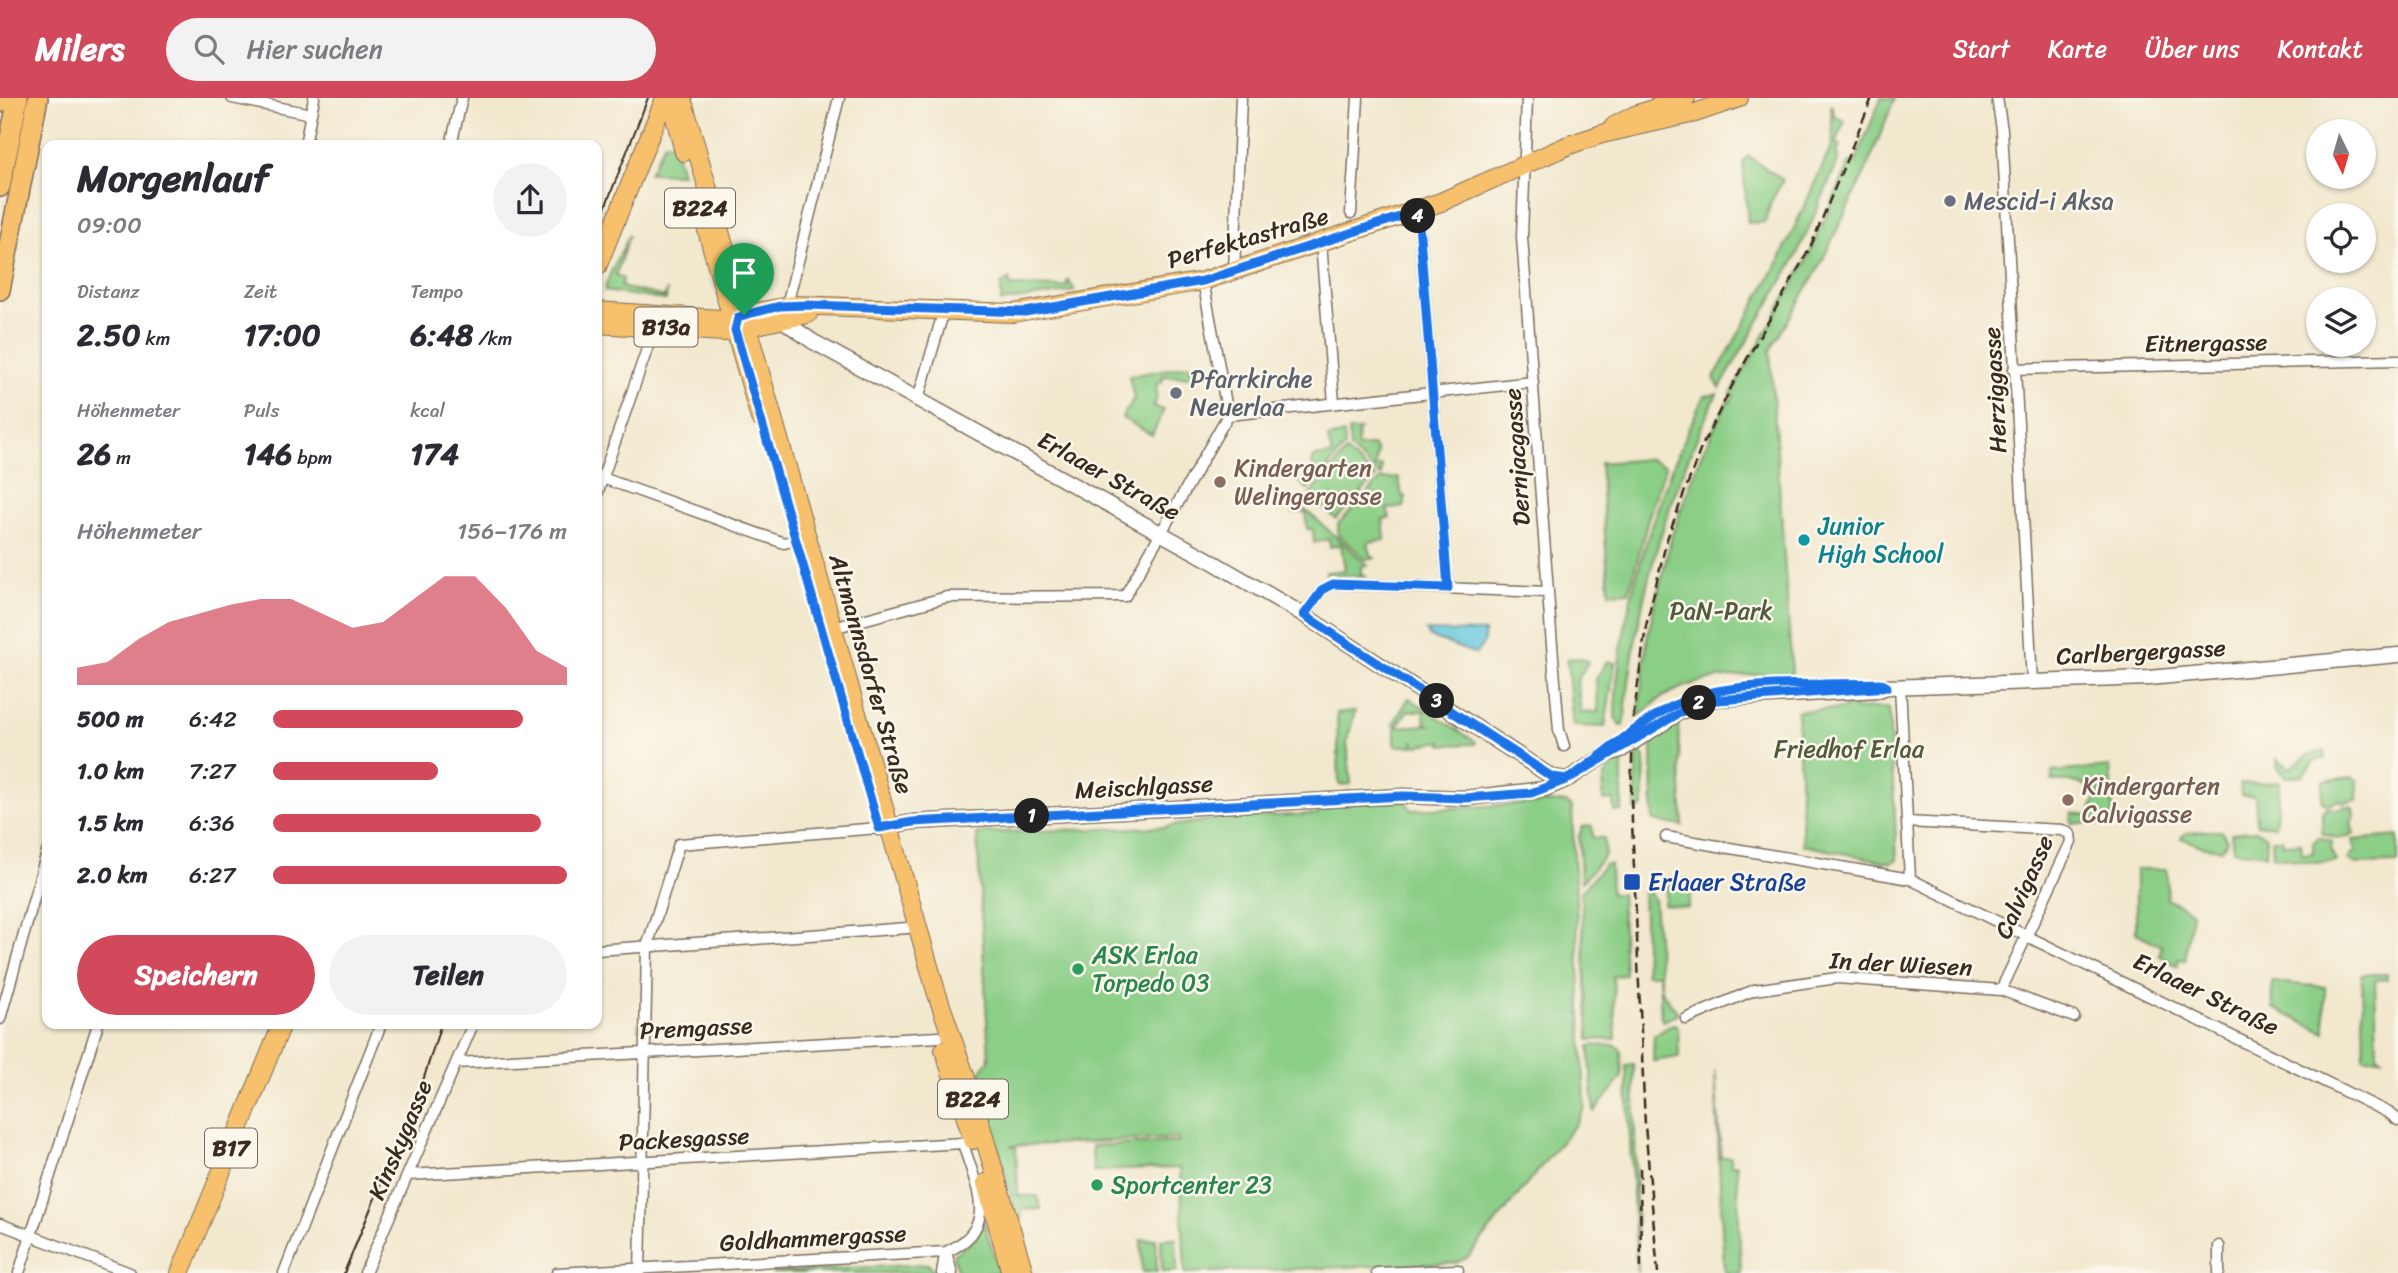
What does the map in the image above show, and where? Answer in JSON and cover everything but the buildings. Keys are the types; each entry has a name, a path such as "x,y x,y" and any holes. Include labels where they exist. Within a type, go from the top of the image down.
{"highway":[{"path":"0,187 18,98"},
{"path":"0,290 38,98"}],"main road":[{"path":"602,255 667,98"},
{"name":"Altmannsdorfer Straße","path":"667,98 739,323"},
{"name":"Altmannsdorfer Straße","path":"682,98 739,323 884,827 973,1099 1024,1273"},
{"name":"Perfektastraße","path":"1602,134 1635,115 1686,98"},
{"name":"Perfektastraße","path":"784,312 849,307 1025,312 1203,281 1418,211 1456,197 1524,163 1602,134 1695,113 1739,98"},
{"path":"649,140 671,135 680,140"},
{"name":"B13a","path":"602,311 739,323"},
{"name":"B13a","path":"602,324 654,326 739,323 784,312"},
{"name":"Altmannsdorfer Straße","path":"884,827 908,928 939,1037 975,1146 1011,1273"},
{"name":"B17","path":"180,1273 280,1029"}],"street":[{"path":"232,98 311,114"},
{"path":"306,140 314,98"},
{"path":"451,140 462,98"},
{"path":"784,312 839,98"},
{"path":"1234,272 1241,98"},
{"path":"1351,213 1358,98"},
{"name":"Dernjacgasse","path":"1527,98 1522,237 1559,730 1564,746"},
{"name":"Herziggasse","path":"1997,98 2002,130 2032,681"},
{"path":"1418,211 1448,588"},
{"path":"1321,243 1334,403"},
{"path":"827,630 947,597 1125,596 1228,415 1203,281"},
{"path":"918,399 944,310"},
{"name":"Erlaaer Straße","path":"784,312 812,341 1162,532 1304,615 1552,777 1568,779"},
{"path":"602,468 654,326"},
{"name":"Eitnergasse","path":"2014,369 2398,360"},
{"path":"1228,415 1533,382"},
{"path":"602,477 783,543 801,539"},
{"path":"1304,615 1323,589 1333,584 1548,593"},
{"name":"Carlbergergasse","path":"1568,779 1681,712 1714,699 1893,686 2149,678 2398,655"},
{"path":"1893,686 1910,879"},
{"name":"Meischlgasse","path":"647,947 678,844 884,827 1403,796 1431,798 1513,795 1538,791 1568,779"},
{"name":"Calvigasse","path":"1907,822 2063,830 2070,834 2071,842 2001,990"},
{"name":"Erlaaer Straße","path":"1666,837 1910,879 2389,1113 2398,1121"},
{"path":"0,1019 42,870"},
{"path":"602,950 908,928"},
{"path":"640,1271 647,947"},
{"name":"In der Wiesen","path":"1686,1019 1754,990 1830,979 2001,990 2074,1017"},
{"path":"19,1273 96,1029"},
{"path":"284,1273 380,1029"},
{"name":"Kinskygasse","path":"365,1273 471,1029"},
{"name":"Premgasse","path":"456,1063 939,1037"},
{"name":"Packesgasse","path":"408,1175 962,1143 982,1210 978,1227 964,1244 946,1252"},
{"path":"0,1224 130,1273"},
{"path":"2219,1246 2220,1273"},
{"path":"942,1273 946,1252"},
{"path":"946,1252 952,1273"},
{"name":"Goldhammergasse","path":"557,1273 640,1271 946,1252"},
{"path":"765,1273 768,1261"},
{"path":"1377,1273 1458,1270"}],"green space":[{"name":"PaN-Park","path":"1881,98 1895,98 1866,170 1817,271 1770,351 1792,673 1728,677 1682,687 1663,697 1638,716 1648,633 1672,535 1701,455 1728,400 1730,402 1734,395 1731,394 1734,388 1807,260 1850,162 1855,163"},
{"path":"1831,104 1835,117 1845,121 1836,144 1840,146 1836,155 1840,157 1796,257 1720,388 1714,378 1780,259 1833,143"},
{"path":"665,142 673,142 682,174 649,173"},
{"path":"1748,156 1783,180 1771,202 1765,222 1748,223 1743,162"},
{"path":"629,235 616,275 623,279 621,287 665,297 667,290 666,300 605,291"},
{"path":"1009,279 1010,286 1066,287 1068,280 1075,291 1001,302 1001,285"},
{"path":"1191,365 1190,370 1196,371 1196,377 1163,376 1162,383 1157,382 1156,401 1153,406 1164,410 1152,435 1122,418 1134,398 1129,376"},
{"path":"1717,394 1682,475 1655,555 1636,639 1624,726 1621,726 1615,718 1617,678 1623,637 1642,555 1685,436 1704,396"},
{"path":"1358,430 1357,447 1374,446 1377,452 1375,467 1382,466 1381,476 1350,449 1349,431"},
{"path":"1344,434 1345,447 1308,490 1299,481 1315,479 1312,463 1314,457 1332,455 1328,438"},
{"path":"1346,452 1376,477 1336,519 1310,495"},
{"path":"1649,459 1666,466 1648,519 1629,592 1609,593 1600,463"},
{"path":"1399,478 1402,496 1406,496 1404,507 1387,509 1390,518 1383,519 1385,540 1368,542 1371,557 1376,558 1366,559 1338,535 1338,524 1381,479"},
{"path":"1301,506 1368,565 1361,566 1361,574 1367,576 1326,575 1326,572 1345,570 1341,544 1330,547 1329,539 1314,543 1313,529 1307,529 1306,512 1293,513"},
{"path":"1582,658 1588,662 1577,681 1581,713 1598,712 1596,679 1607,661 1615,663 1605,727 1573,726 1567,659"},
{"path":"1409,698 1476,742 1475,744 1442,745 1442,741 1415,746 1413,740 1413,746 1395,746 1395,727 1429,725 1425,723 1424,711 1407,711 1398,725 1393,724"},
{"name":"Friedhof Erlaa","path":"1853,703 1854,709 1889,708 1897,860 1891,863 1803,845 1797,711 1845,709 1845,704"},
{"path":"1355,711 1347,742 1351,784 1339,785 1337,713"},
{"path":"1678,723 1683,826 1653,821 1652,740"},
{"path":"1637,748 1645,759 1643,807 1635,811"},
{"path":"2325,751 2326,758 2314,761 2302,776 2285,777 2277,766 2277,759 2290,768 2310,754"},
{"path":"1622,758 1622,811 1614,811 1613,800 1603,801 1603,787 1608,771"},
{"path":"2110,767 2114,825 2071,823 2072,813 2092,815 2091,810 2099,789 2070,781 2052,781 2052,772"},
{"path":"2352,777 2358,781 2357,800 2339,800 2328,805 2322,802 2323,781"},
{"path":"2280,782 2275,826 2257,824 2255,796 2241,795 2240,784"},
{"path":"1404,800 1412,810 1564,802 1572,807 1585,1107 1578,1121 1468,1257 1456,1263 1185,1273 1180,1168 1093,1171 1092,1146 1178,1142 1178,1138 1010,1146 1016,1147 1018,1196 1038,1196 1041,1209 1021,1210 1022,1219 1018,1219 998,1147 993,1147 976,1077 989,1060 977,833 1165,827 1223,818 1318,814 1318,804"},
{"path":"2352,807 2355,816 2351,823 2354,834 2342,838 2322,833 2322,813 2327,808 2337,809"},
{"path":"1592,826 1593,838 1604,838 1605,855 1581,883 1579,837 1582,827"},
{"path":"2256,830 2267,837 2266,854 2233,850 2231,833"},
{"path":"2222,831 2227,841 2222,849 2204,847 2181,838 2184,834"},
{"path":"2398,836 2398,863 2356,864 2348,860 2355,851 2353,840"},
{"path":"2319,837 2332,842 2331,851 2336,861 2314,863 2273,856 2272,839 2282,839 2283,844 2301,843 2302,854 2313,853 2313,843"},
{"path":"1605,864 1610,864 1611,894 1621,894 1625,975 1613,976 1616,1039 1589,1040 1581,892"},
{"path":"2136,869 2167,869 2167,899 2192,912 2185,960 2178,959 2178,966 2159,955 2162,946 2136,933"},
{"path":"1668,878 1692,881 1688,908 1664,905"},
{"path":"1643,891 1649,892 1654,899 1661,990 1678,1013 1664,1021 1661,1019 1659,974 1646,974"},
{"path":"2362,974 2387,974 2387,979 2375,980 2377,1055 2383,1058 2364,1058"},
{"path":"2272,982 2325,987 2325,1033 2273,1008"},
{"path":"1674,1024 1678,1026 1679,1057 1653,1061 1654,1035"},
{"path":"1615,1045 1621,1050 1622,1077 1594,1112 1589,1046"},
{"path":"1634,1064 1637,1273 1626,1065"},
{"path":"1715,1070 1721,1157 1731,1157 1731,1165 1737,1165 1741,1273 1724,1273"},
{"path":"984,1222 999,1273 958,1273 953,1255 975,1239"},
{"path":"1176,1238 1177,1271 1162,1272 1161,1239"},
{"path":"1156,1239 1157,1272 1142,1272 1141,1240"},
{"path":"928,1264 936,1273 770,1273 772,1272"}],"water":[{"path":"1426,631 1484,632 1484,642 1476,654 1430,637"}],"tram line":[{"path":"602,215 648,98"},
{"path":"344,1273 421,1087 439,1029"}],"railway":[{"path":"1658,1273 1645,1125 1631,798 1633,720 1646,626 1667,539 1701,448 1735,380 1810,248 1872,98"},
{"path":"1640,1168 1641,1273"}],"place":[{"name":"Mescid-i Aksa","path":"1950,201"},
{"name":"Pfarrkirche Neuerlaa","path":"1176,393"},
{"name":"Kindergarten Welingergasse","path":"1220,482"},
{"name":"Junior High School","path":"1804,540"},
{"name":"Kindergarten Calvigasse","path":"2068,800"},
{"name":"Erlaaer Straße","path":"1632,882"},
{"name":"ASK Erlaa Torpedo 03","path":"1078,969"},
{"name":"Sportcenter 23","path":"1097,1185"}],"route":[{"path":"744,315 738,318 735,330 879,828 913,822 1132,810 1403,796 1466,798 1531,793 1568,779 1698,703 1732,697 1879,690 1887,687 1880,683 1806,686 1721,690 1697,695 1667,709 1618,741 1607,754 1568,779 1552,777 1304,615 1323,589 1333,584 1448,588 1418,211 1203,281 1025,312 794,305 744,315"}]}
